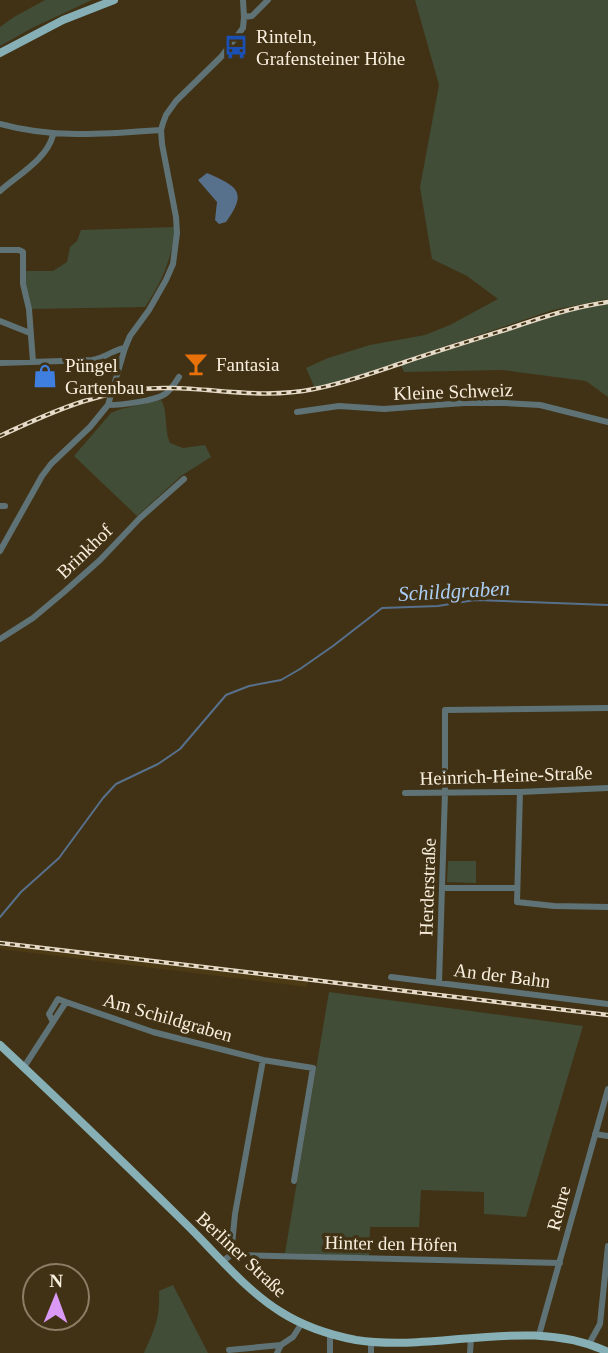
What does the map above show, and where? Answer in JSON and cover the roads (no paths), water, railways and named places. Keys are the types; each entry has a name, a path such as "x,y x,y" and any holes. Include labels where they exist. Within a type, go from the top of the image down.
{"main road":[{"path":"0,53 63,20 114,0"},
{"name":"Berliner Straße","path":"0,1045 227,1258 255,1292 302,1324 330,1334 371,1341 539,1335 568,1338 608,1352"}],"street":[{"path":"0,551 42,476 108,405 130,336 159,295 173,264 176,217 161,130 166,115 176,101 204,76 243,28 243,0"},
{"path":"244,17 251,16 268,0"},
{"path":"0,124 23,131 53,135 161,130"},
{"path":"0,191 51,145 53,135"},
{"path":"0,250 23,252 23,284 29,309 33,362"},
{"path":"0,321 30,333"},
{"path":"0,363 93,360 119,348 125,348"},
{"path":"108,405 163,396 180,377"},
{"name":"Kleine Schweiz","path":"297,412 339,406 384,409 505,403 540,405 608,422"},
{"name":"Brinkhof","path":"0,639 33,618 64,592 184,478"},
{"name":"Herderstraße","path":"439,983 446,710 608,708"},
{"name":"Heinrich-Heine-Straße","path":"405,793 608,788"},
{"path":"520,792 517,902 554,906 608,906"},
{"path":"442,888 517,888"},
{"name":"An der Bahn","path":"391,977 608,1004"},
{"name":"Am Schildgraben","path":"24,1067 66,1002 153,1032 263,1060 313,1068 294,1181"},
{"path":"227,1258 263,1060"},
{"name":"Rehre","path":"539,1335 608,1089"},
{"path":"595,1134 608,1136"},
{"path":"589,1344 600,1324 608,1246"},
{"name":"Hinter den Höfen","path":"227,1258 560,1264"},
{"path":"229,1350 281,1345 293,1337 302,1324"},
{"path":"330,1334 330,1353"},
{"path":"470,1353 471,1338"},
{"path":"371,1341 371,1353"},
{"path":"277,1353 281,1345"}],"water":[{"path":"207,173 232,186 238,196 233,212 226,222 219,224 215,220 217,202 198,180"}],"waterway":[{"name":"Schildgraben","path":"0,917 21,892 59,858 116,784 158,764 180,749 226,695 249,686 281,680 333,646 382,608 438,606 475,600 608,605"}],"railway":[{"path":"0,436 62,409 104,395 126,391 171,388 278,393 326,387 547,316 608,302"},
{"path":"0,943 608,1015"}],"place":[{"name":"Rinteln, Grafensteiner Höhe","path":"236,47"},
{"name":"Fantasia","path":"196,364"},
{"name":"Püngel Gartenbau","path":"45,376"}]}
